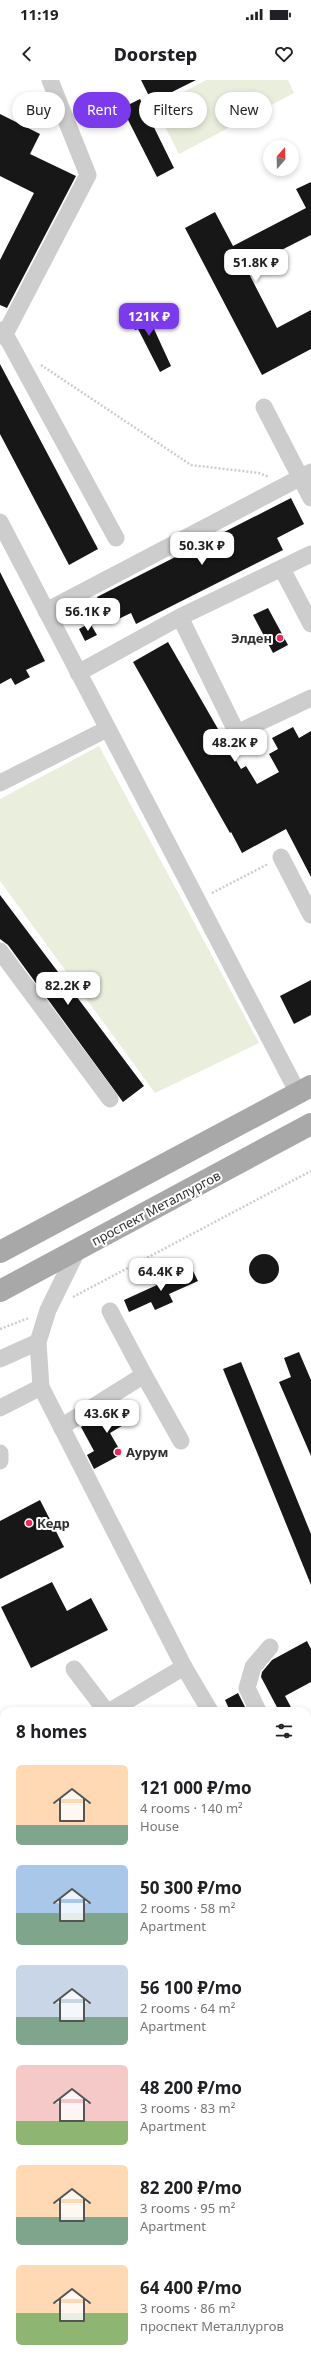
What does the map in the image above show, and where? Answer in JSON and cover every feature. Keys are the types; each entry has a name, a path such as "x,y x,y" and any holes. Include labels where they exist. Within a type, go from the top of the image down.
{"main road":[{"path":"0,1252 305,1090"},
{"name":"проспект Металлургов","path":"0,1291 311,1124"}],"street":[{"path":"50,80 88,175 2,334 116,538"},
{"path":"264,408 311,498"},
{"path":"46,611 300,478"},
{"path":"0,522 198,901 305,1090"},
{"path":"78,673 180,617 311,554"},
{"path":"282,569 311,624"},
{"path":"180,617 237,733 311,698"},
{"path":"0,783 107,729"},
{"path":"281,857 311,915"},
{"path":"0,951 110,1099"},
{"path":"78,1249 48,1310 38,1342 41,1387 184,1666 208,1707"},
{"path":"110,1311 181,1441"},
{"path":"0,1359 38,1342"},
{"path":"61,1427 144,1375"},
{"path":"0,1408 41,1387"},
{"path":"0,1453 0,1461"},
{"path":"256,1707 247,1688 253,1667 270,1647"},
{"path":"117,1707 184,1666"},
{"path":"74,1669 103,1707"}],"path":[{"path":"20,364 31,359 191,466 300,478"},
{"path":"198,901 281,857"},
{"path":"0,1328 48,1310 311,1170"}],"green space":[{"path":"206,80 288,80 294,93 272,105 272,92 215,92 215,128 228,128 179,154 166,128 207,128 207,92 183,92"},
{"path":"99,746 259,1043 155,1093 0,881 0,799"}],"building":[{"path":"141,80 196,80 172,92 147,92"},
{"path":"139,100 139,128 154,128 174,168 157,177 131,126 131,104"},
{"path":"0,114 12,120 12,128 28,128 40,134 30,154 76,176 7,308 0,305 0,260 34,193 0,176"},
{"path":"311,182 311,235 246,268 277,328 311,310 311,349 262,375 185,228 215,212 233,246 306,208 296,189"},
{"path":"143,305 171,366 160,372 138,329 135,330 127,313"},
{"path":"0,364 98,549 69,565 0,434"},
{"path":"291,498 304,524 277,538 283,550 136,624 131,613 110,623 97,597"},
{"path":"0,572 45,661 26,670 30,677 15,685 11,678 0,684"},
{"path":"268,608 288,645 273,653 253,615"},
{"path":"90,623 97,635 85,641 79,629"},
{"path":"168,642 241,769 246,766 257,784 279,772 269,754 278,749 272,738 293,727 299,738 311,731 311,877 286,829 242,853 133,662"},
{"path":"0,895 144,1086 123,1102 8,945 0,939"},
{"path":"311,980 311,1015 294,1024 280,996"},
{"path":"264,1254 274,1259 279,1269 274,1279 264,1284 254,1279 249,1269 254,1259"},
{"path":"192,1269 198,1281 169,1294 173,1302 155,1310 151,1302 129,1312 124,1300"},
{"path":"299,1352 311,1380 311,1456 279,1382 291,1377 284,1358"},
{"path":"241,1362 311,1534 311,1585 223,1369"},
{"path":"128,1401 137,1417 110,1433 122,1454 94,1469 87,1455 94,1451 81,1427"},
{"path":"40,1500 64,1547 0,1579 0,1521"},
{"path":"52,1582 67,1611 91,1598 108,1630 31,1668 1,1607"},
{"path":"307,1641 311,1649 311,1682 285,1696 291,1707 277,1707 261,1677 262,1672 272,1660"},
{"path":"238,1693 245,1707 228,1707 225,1700"}],"place":[{"name":"Элден","path":"280,638"},
{"name":"Аурум","path":"118,1452"},
{"name":"Кедр","path":"29,1523"}]}
